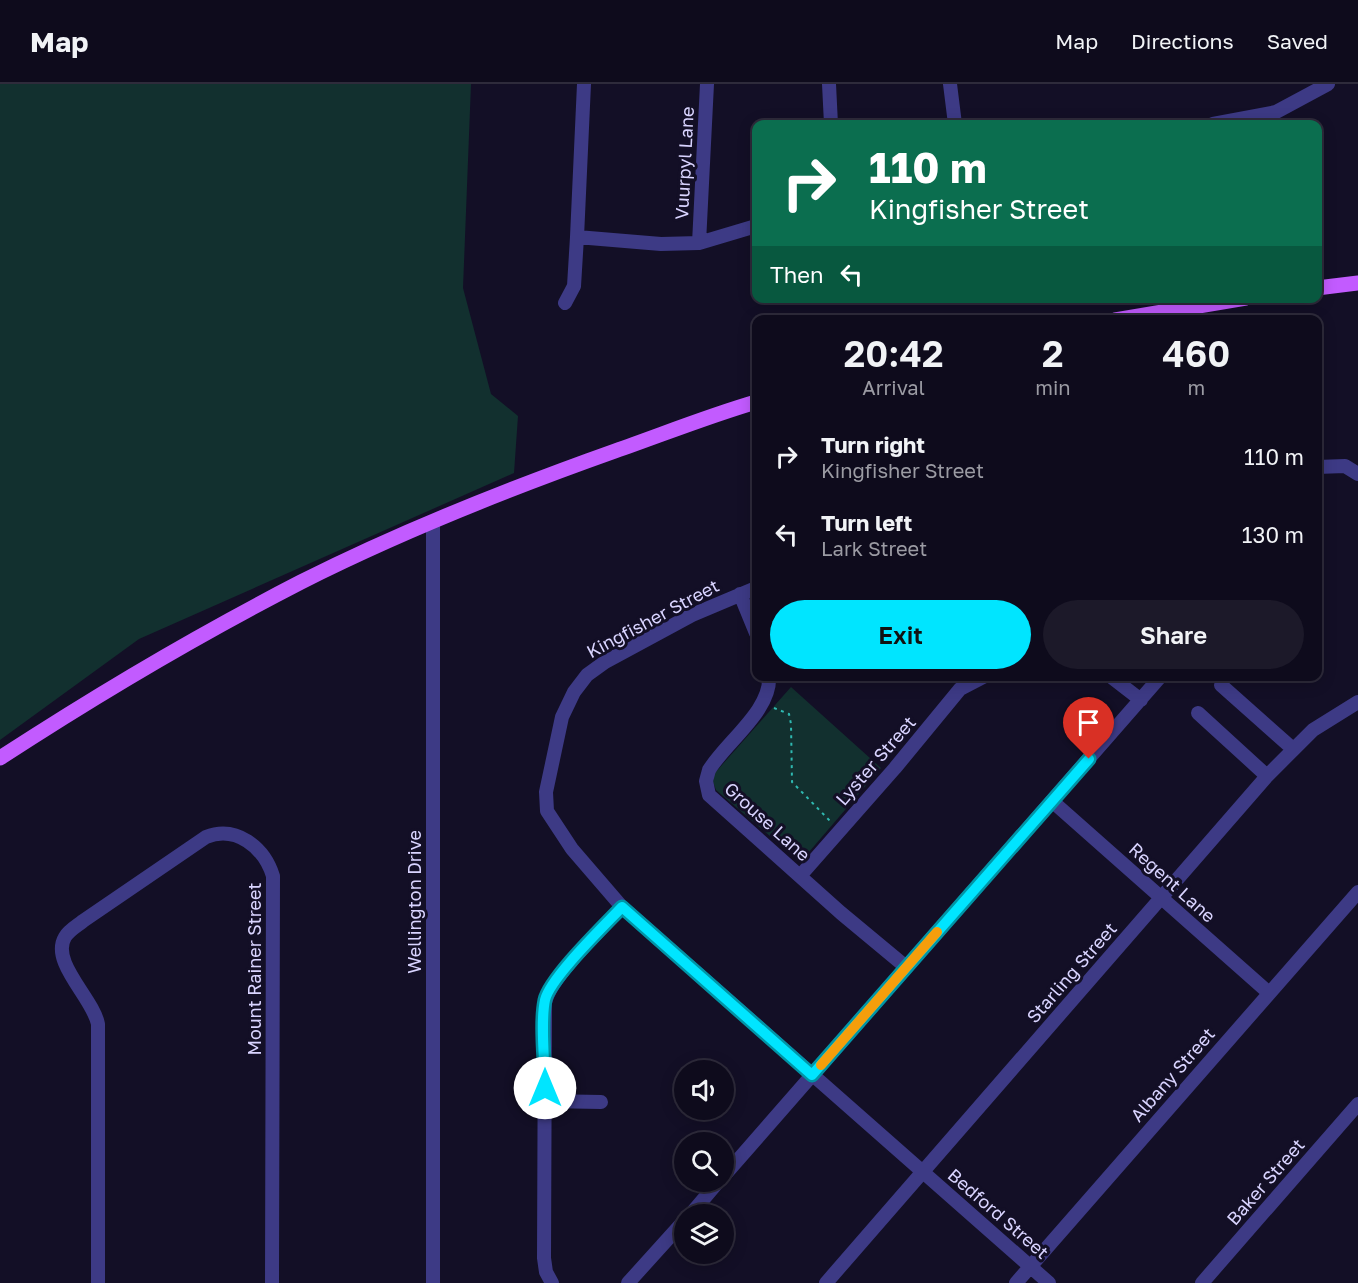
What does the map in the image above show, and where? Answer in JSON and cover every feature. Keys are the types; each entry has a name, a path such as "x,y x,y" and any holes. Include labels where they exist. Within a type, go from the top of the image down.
{"main road":[{"path":"1322,287 1358,283"},
{"path":"1145,315 1216,303"},
{"path":"0,758 111,687 303,581 521,485 752,403"}],"street":[{"path":"565,303 574,286 584,84"},
{"name":"Vuurpyl Lane","path":"699,243 707,84"},
{"path":"829,84 831,120"},
{"path":"950,84 954,120"},
{"path":"1234,120 1276,112 1328,84"},
{"path":"577,237 661,244 699,243 752,227"},
{"path":"1322,467 1345,466 1358,474"},
{"name":"Wellington Drive","path":"433,522 433,1283"},
{"name":"Kingfisher Street","path":"752,590 692,615 605,662 588,675 574,692 562,717 546,792 547,811 572,849 622,907 923,1172"},
{"path":"740,594 752,623"},
{"name":"Grouse Lane","path":"769,681 767,697 760,708 714,761 706,781 709,795 906,967"},
{"path":"1116,681 1141,700"},
{"path":"734,1164 1157,681"},
{"name":"Lyster Street","path":"800,876 840,830 958,683"},
{"path":"1221,685 1293,749"},
{"name":"Starling Street","path":"826,1283 1268,776 1313,730 1358,702"},
{"path":"1198,713 1268,776"},
{"name":"Regent Lane","path":"1052,801 1269,993"},
{"name":"Mount Rainer Street","path":"98,1283 98,1023 93,1007 64,963 63,941 70,931 83,921 206,837 225,832 257,848 270,865 273,876 272,1283"},
{"name":"Albany Street","path":"1016,1283 1358,892"},
{"path":"552,1283 546,1272 544,1258 544,1011 548,990 622,907"},
{"path":"545,1101 602,1102"},
{"name":"Baker Street","path":"1202,1283 1358,1104"},
{"name":"Bedford Street","path":"923,1172 1050,1283"},
{"path":"699,1204 710,1192"},
{"path":"628,1283 674,1232"}],"path":[{"path":"773,707 789,714 793,785 840,830"}],"green space":[{"path":"0,84 471,84 463,288 491,394 518,416 514,473 139,639 0,740"},
{"path":"791,687 881,768 804,855 792,855 716,790 713,782 714,774"}],"slow traffic":[{"path":"821,1065 937,932"}],"route":[{"path":"545,1088 544,1011 548,990 622,907 812,1075 1089,759"}]}
